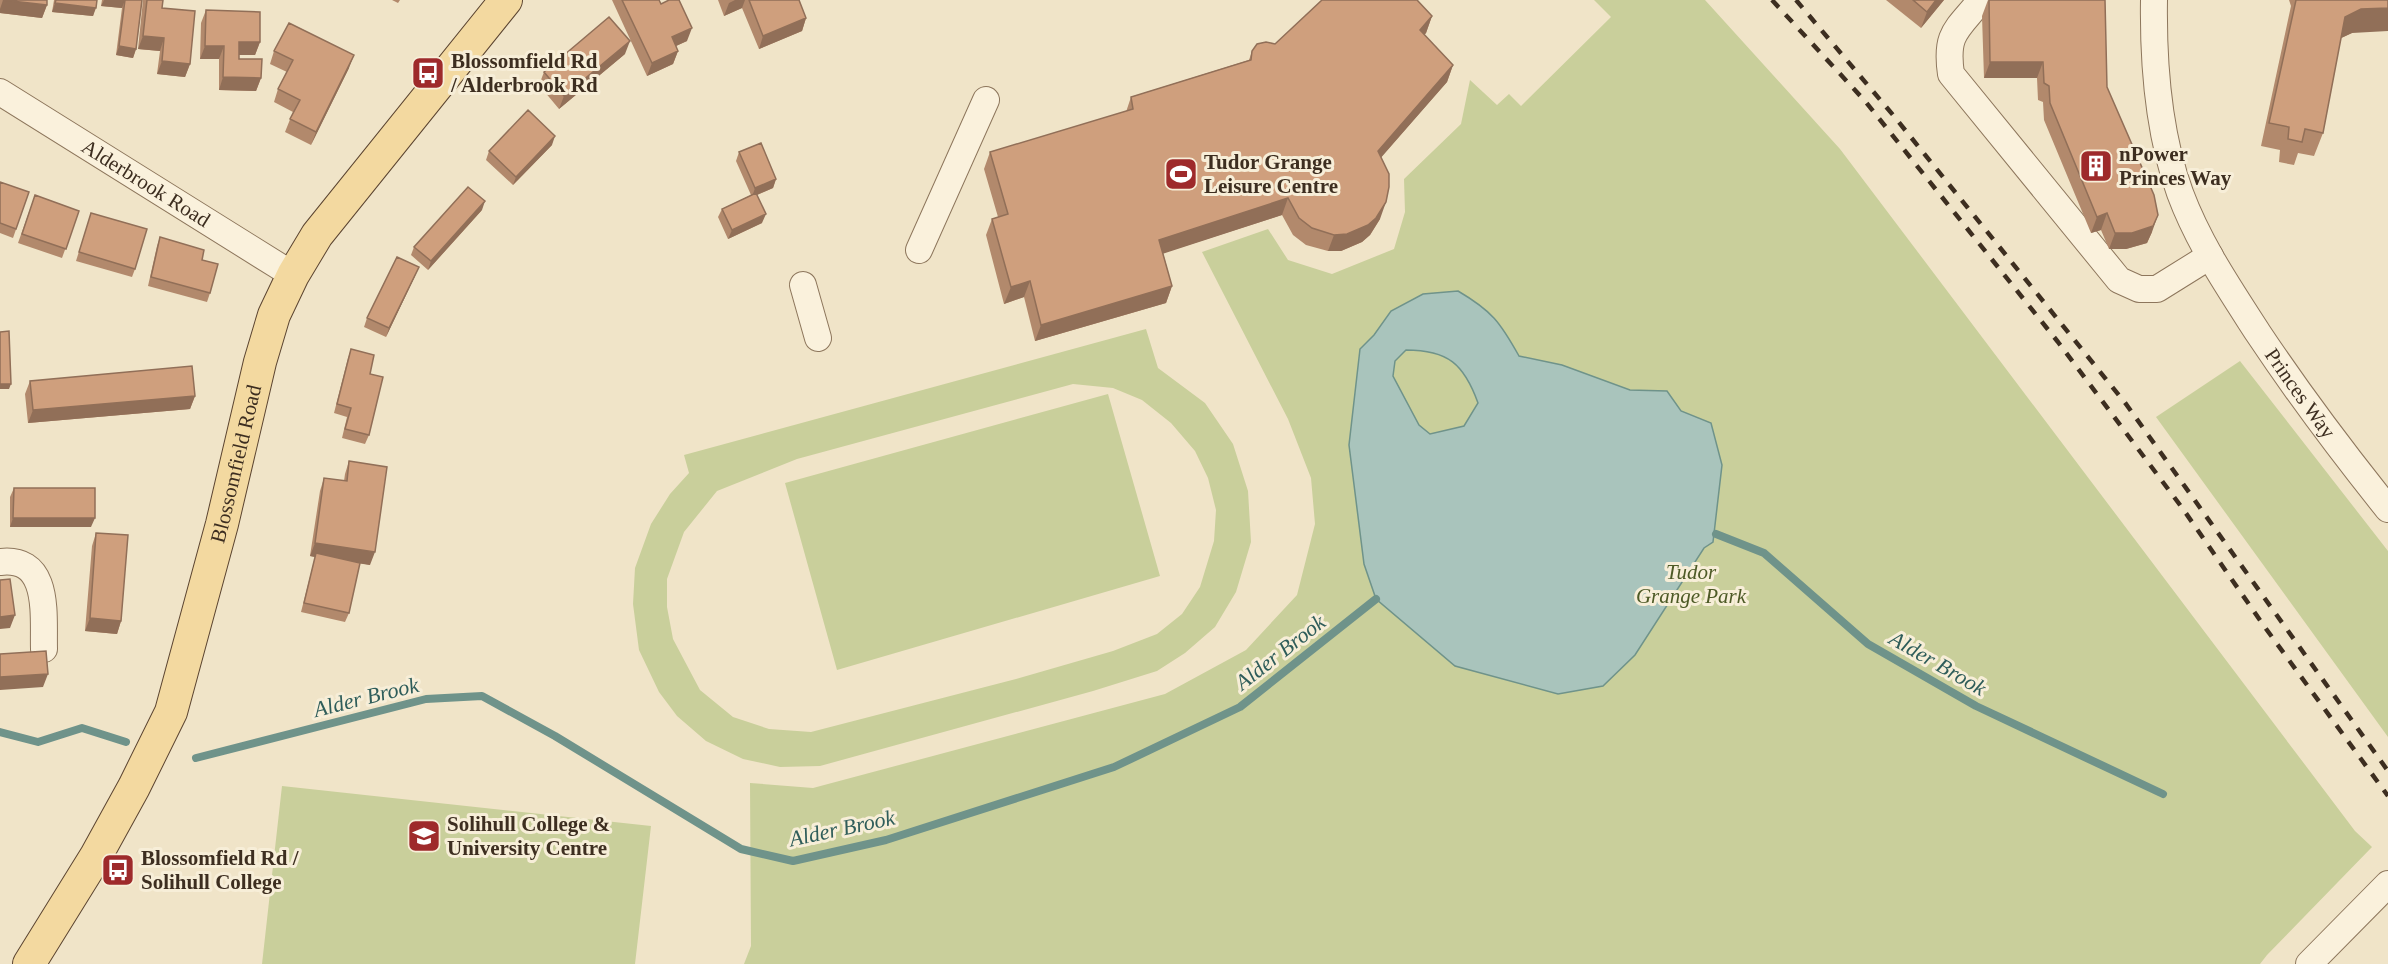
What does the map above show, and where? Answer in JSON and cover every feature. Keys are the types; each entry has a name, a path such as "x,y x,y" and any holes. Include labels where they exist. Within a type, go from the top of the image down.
{"main road":[{"name":"Blossomfield Road","path":"29,964 96,856 135,787 171,712 222,524 260,362 274,315 293,275 317,235 506,0"}],"street":[{"path":"1981,0 1952,37 1948,52 1952,74 2119,280 2139,289 2157,289 2210,256 2180,194 2166,145 2153,49 2154,0"},
{"name":"Alderbrook Road","path":"0,92 293,275"},
{"path":"919,250 986,100"},
{"name":"Princes Way","path":"2210,256 2273,356 2382,501"},
{"path":"803,285 818,338"},
{"path":"0,562 12,560 34,572 42,589 44,649"},
{"path":"2309,964 2388,884"}],"green space":[{"name":"Tudor Grange Park","path":"1594,0 1705,0 1840,149 2355,831 2372,847 2260,964 744,964 751,946 750,783 813,788 1165,694 1246,650 1297,595 1315,524 1311,478 1288,419 1202,252 1268,229 1288,260 1332,274 1394,249 1405,212 1404,179 1461,124 1470,80 1497,105 1509,94 1521,106 1611,17"},
{"path":"1146,329 1158,368 1205,403 1233,444 1248,491 1251,542 1236,592 1215,627 1185,653 1157,671 1093,691 820,766 780,767 743,759 706,741 677,716 659,692 639,650 633,604 635,568 651,524 670,494 689,473 684,455","holes":["1073,384 1113,388 1142,400 1171,423 1195,451 1208,478 1216,510 1214,541 1200,587 1182,614 1157,634 1113,651 1016,679 811,732 769,729 733,717 700,690 673,639 667,607 667,579 684,532 717,491 797,459"]},
{"path":"2240,361 2388,551 2388,737 2156,417"},
{"path":"1108,394 1160,576 837,670 785,483"},
{"path":"282,786 651,826 635,964 262,964"}],"water":[{"path":"1458,291 1470,298 1494,318 1519,356 1562,365 1630,390 1667,391 1681,411 1711,423 1722,465 1713,542 1704,548 1635,655 1603,686 1558,694 1455,666 1376,599 1364,564 1349,445 1360,349 1374,335 1391,311 1423,294","holes":["1406,350 1444,356 1467,378 1478,403 1464,426 1430,434 1419,425 1393,376 1395,361"]}],"building":[{"path":"3,0 47,0 47,5"},
{"path":"56,0 97,0 96,8 55,3"},
{"path":"125,0 142,0 136,49 119,46"},
{"path":"147,0 163,0 162,8 195,11 190,64 162,61 164,38 143,36"},
{"path":"622,0 659,0 661,4 669,0 679,0 692,28 672,37 678,51 652,63"},
{"path":"749,0 799,0 806,18 763,36"},
{"name":"Tudor Grange Leisure Centre","path":"1322,0 1417,0 1432,16 1420,30 1453,65 1378,151 1389,174 1389,187 1386,202 1376,218 1368,225 1347,234 1334,235 1312,228 1299,218 1288,198 1159,240 1172,286 1041,325 1030,281 1011,287 992,219 1008,214 990,152 1133,109 1131,97 1251,60 1252,51 1257,44 1266,42 1275,44"},
{"path":"1913,0 1936,0 1927,12"},
{"name":"nPower Princes Way","path":"1989,0 2105,0 2107,87 2154,195 2158,215 2153,226 2132,233 2115,233 2107,213 2097,217 2050,103 2049,86 2044,83 2043,62 1990,62"},
{"path":"2296,0 2388,0 2388,8 2361,9 2345,17 2323,133 2305,129 2302,142 2288,139 2289,127 2269,123"},
{"path":"206,10 260,12 260,42 239,42 239,59 262,59 261,78 223,77 224,46 205,46"},
{"path":"609,17 630,41 564,96 544,72"},
{"path":"289,23 354,55 316,132 290,119 300,100 278,89 293,60 274,51"},
{"path":"528,110 555,136 516,177 489,151"},
{"path":"761,143 776,179 755,188 739,152"},
{"path":"0,182 29,192 16,229 0,223"},
{"path":"468,187 485,201 431,261 414,247"},
{"path":"756,193 766,214 732,230 722,209"},
{"path":"35,195 79,211 66,249 22,234"},
{"path":"91,213 147,229 135,269 79,252"},
{"path":"160,237 204,250 202,260 218,264 210,293 151,277"},
{"path":"397,257 419,267 389,328 367,318"},
{"path":"9,331 11,384 0,384 0,332"},
{"path":"351,349 374,355 370,374 383,377 369,435 345,429 351,408 337,404"},
{"path":"192,366 195,396 33,410 30,381"},
{"path":"349,461 387,467 375,552 315,543 324,478 347,481"},
{"path":"14,488 95,488 95,518 13,518"},
{"path":"96,533 128,535 121,621 90,618"},
{"path":"316,553 360,563 349,613 304,603"},
{"path":"10,579 15,615 0,617 0,580"},
{"path":"46,651 48,674 0,677 0,654"}],"waterway":[{"name":"Alder Brook","path":"1716,534 1764,553 1868,644 1976,706 2163,794"},
{"name":"Alder Brook","path":"196,758 426,699 482,696 555,736 741,849 793,861 886,840 1114,767 1240,707 1376,599"},
{"name":"Alder Brook","path":"0,732 38,742 82,728 126,742"}],"railway":[{"path":"1772,0 1865,101 2058,342 2183,509 2264,626 2388,796"},
{"path":"1796,0 1893,115 2126,404 2388,771"}],"place":[{"name":"Blossomfield Rd / Alderbrook Rd","path":"428,73"},
{"name":"nPower Princes Way","path":"2096,166"},
{"name":"Tudor Grange Leisure Centre","path":"1181,174"},
{"name":"Solihull College & University Centre","path":"424,836"},
{"name":"Blossomfield Rd / Solihull College","path":"118,870"}]}
